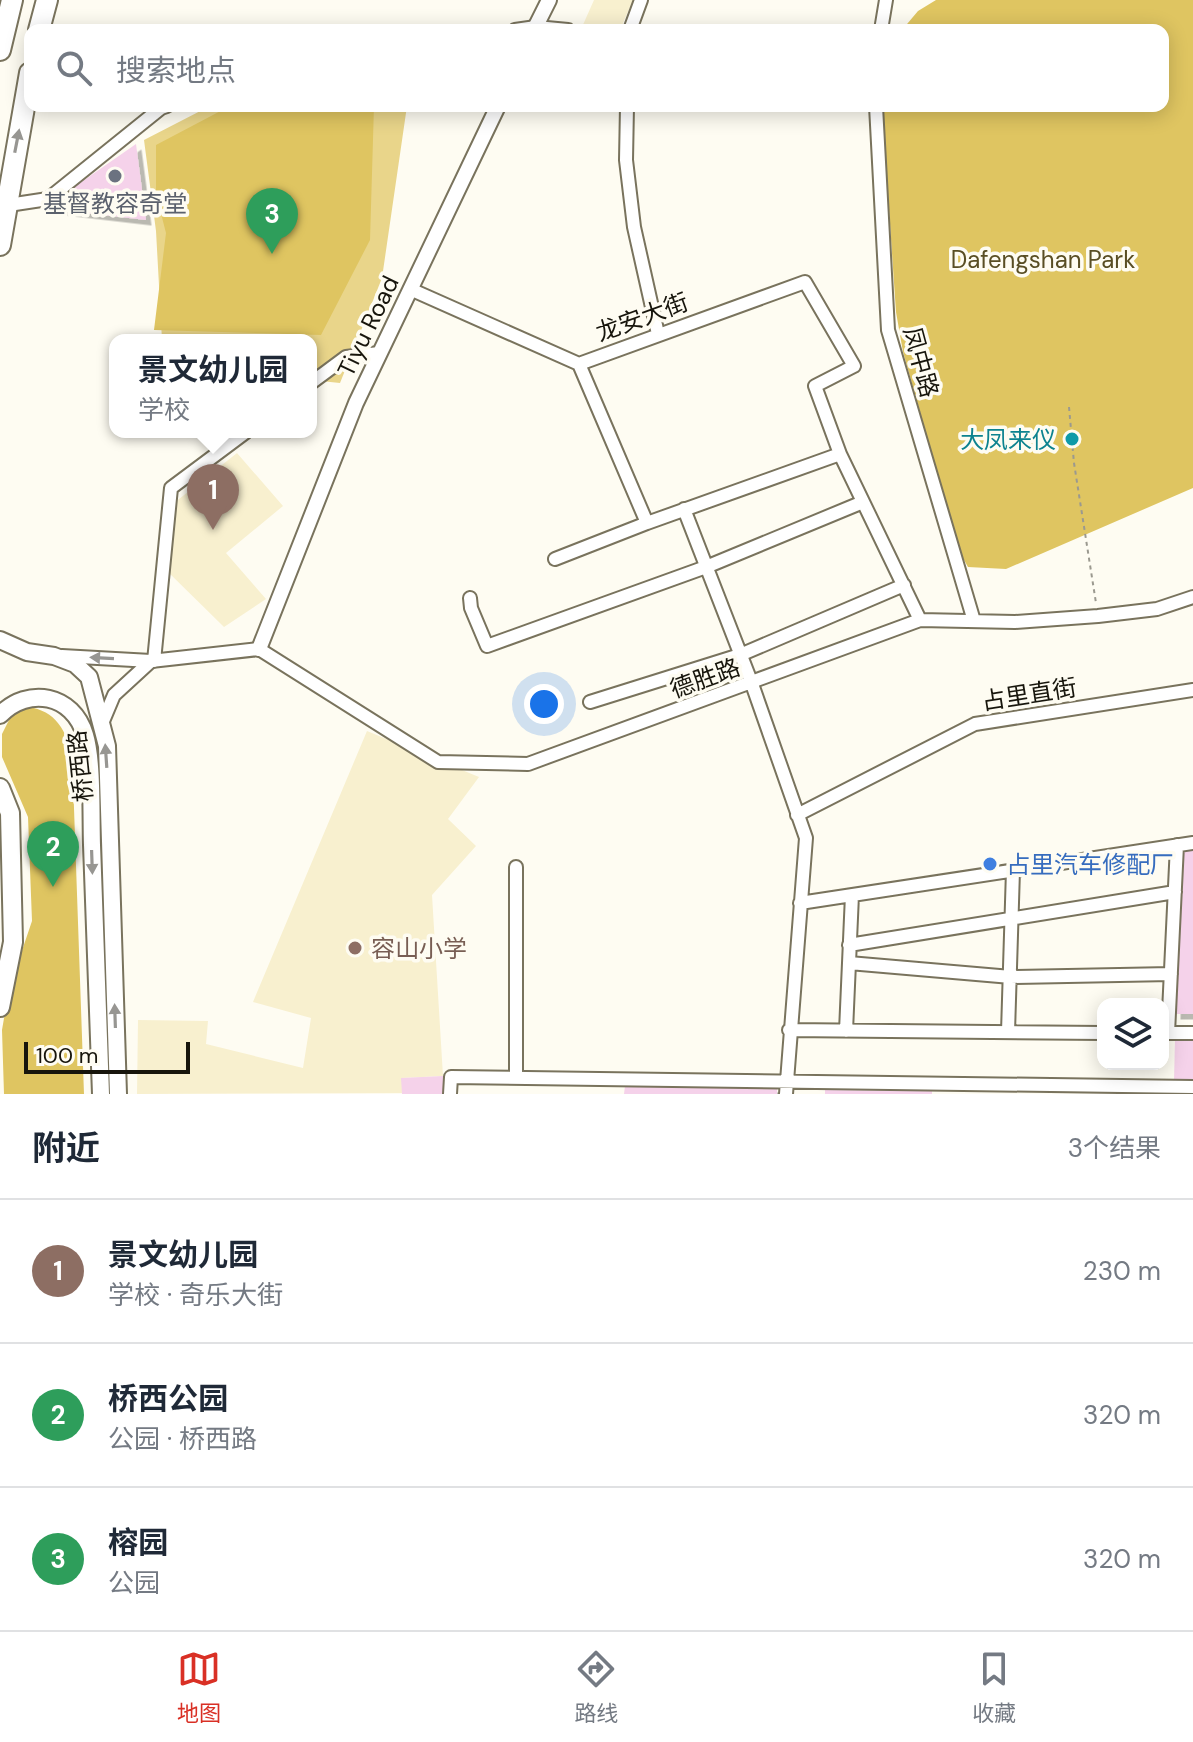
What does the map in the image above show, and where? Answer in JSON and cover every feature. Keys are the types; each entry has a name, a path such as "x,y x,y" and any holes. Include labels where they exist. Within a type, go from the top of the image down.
{"highway":[{"path":"0,44 12,0"},
{"path":"41,24 47,0"},
{"path":"0,245 24,106"}],"main road":[{"name":"桥西路","path":"0,640 27,652 54,656 75,664 89,677 107,746 118,1094"},
{"name":"桥西路","path":"0,715 19,701 44,696 66,706 85,735 101,1094"},
{"path":"0,788 10,813 13,942 0,1007"}],"street":[{"path":"537,24 549,0"},
{"path":"632,24 641,0"},
{"path":"882,24 886,0"},
{"path":"5,209 15,204 48,199 156,112"},
{"name":"Tiyu Road","path":"259,649 338,444 495,112"},
{"path":"627,112 626,160 634,227 658,334"},
{"name":"凤中路","path":"876,112 888,330 974,621"},
{"name":"龙安大街","path":"410,289 579,364 805,282 854,366 815,386 840,454"},
{"path":"317,379 346,357 379,353"},
{"path":"579,364 647,523"},
{"path":"101,726 114,695 152,661 171,488 238,438"},
{"path":"555,559 840,454 920,620"},
{"path":"470,598 487,646 706,567 863,502"},
{"path":"684,509 752,684 806,838 786,1094"},
{"path":"590,702 740,655 904,585"},
{"name":"德胜路","path":"259,649 438,762 528,764 920,620 1015,622 1098,616 1157,609 1193,597"},
{"path":"54,656 152,661 259,649"},
{"name":"占里直街","path":"797,815 975,724 1193,690"},
{"path":"800,903 1193,843"},
{"path":"1169,998 1177,845"},
{"path":"516,867 516,1077"},
{"path":"1008,1032 1013,870"},
{"path":"849,945 1175,892"},
{"path":"846,1031 852,895"},
{"path":"849,963 1011,977 1171,974"},
{"path":"789,1030 1097,1033"},
{"path":"1169,1033 1193,1033"},
{"path":"450,1094 451,1077 1193,1087"}],"path":[{"path":"1069,407 1074,463 1098,616"}],"shaded area":[{"path":"594,0 633,0 623,24 583,24"},
{"path":"198,112 406,112 382,278 340,383 317,381 317,334 162,334 156,231 144,140"},
{"path":"237,453 283,506 226,553 266,599 224,627 166,570 174,503"},
{"name":"容山小学","path":"367,731 479,777 448,819 476,846 432,895 443,1076 402,1078 402,1093 137,1094 138,1020 208,1021 206,1044 303,1068 311,1018 253,1002"}],"green space":[{"name":"Dafengshan Park","path":"936,0 1193,0 1193,488 1006,569 968,567 960,553 903,352 896,312 882,112 1169,112 1169,24 907,24 918,11"},
{"path":"219,112 374,112 370,240 321,335 154,330 166,233 156,194 156,145"},
{"path":"16,706 38,709 53,717 72,751 84,1094 4,1094 2,1030 9,989 32,921 28,817 2,757 2,734"}],"building":[{"name":"基督教容奇堂","path":"136,144 146,220 44,208"},
{"path":"1180,849 1193,849 1193,1014 1175,1014"},
{"path":"1175,1038 1193,1038 1193,1083 1174,1082"},
{"path":"443,1076 444,1094 402,1094 401,1078"},
{"path":"625,1086 777,1087 777,1094 624,1094"},
{"path":"825,1090 932,1091 932,1094 825,1094"}],"place":[{"name":"基督教容奇堂","path":"115,176"},
{"name":"榕园","path":"272,254"},
{"name":"大凤来仪","path":"1072,439"},
{"name":"景文幼儿园","path":"213,530"},
{"name":"占里汽车修配厂","path":"990,864"},
{"name":"桥西公园","path":"53,887"},
{"name":"容山小学","path":"355,948"}]}
